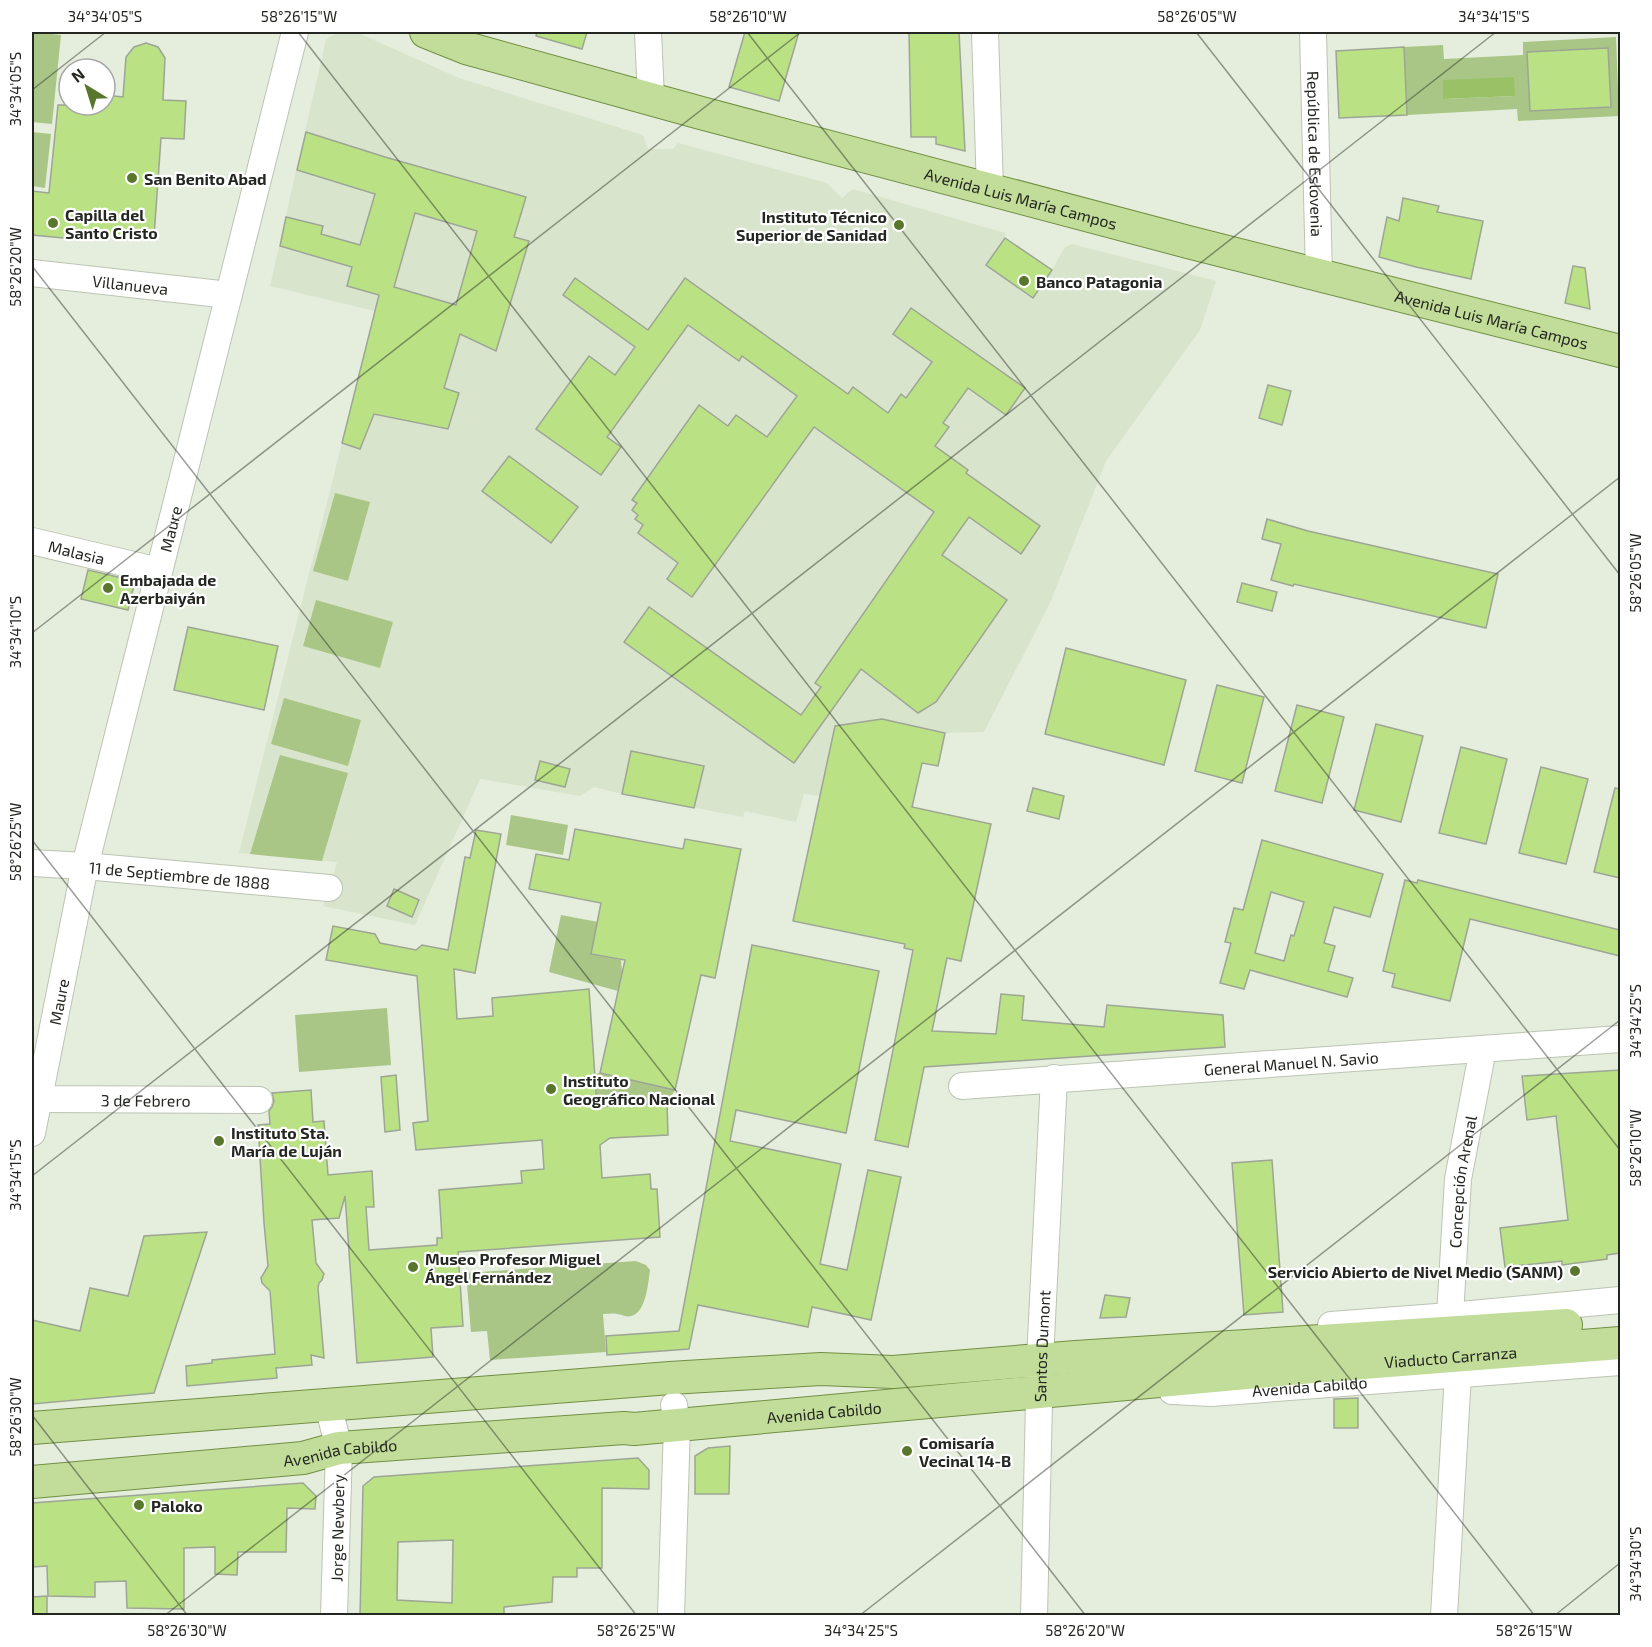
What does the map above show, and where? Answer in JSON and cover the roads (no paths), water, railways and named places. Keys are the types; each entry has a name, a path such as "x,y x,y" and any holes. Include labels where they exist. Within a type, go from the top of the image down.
{"main road":[{"name":"Avenida Luis María Campos","path":"426,32 466,40 651,99 990,190 1319,276 1620,351"},
{"name":"Viaducto Carranza","path":"1061,1358 1620,1321"},
{"name":"Viaducto Carranza","path":"1053,1390 1620,1342"},
{"path":"676,1415 684,1395 698,1391 806,1383 893,1372 1061,1358"},
{"path":"32,1428 670,1378 821,1369 893,1372"},
{"name":"Avenida Cabildo","path":"32,1482 303,1458 339,1448 676,1415 1053,1390"}],"street":[{"name":"Maure","path":"32,1133 35,1098 85,866 295,32"},
{"path":"648,32 651,99"},
{"path":"985,32 990,190"},
{"name":"República de Eslovenia","path":"1313,32 1319,276"},
{"name":"Villanueva","path":"32,273 229,295"},
{"name":"Malasia","path":"32,541 159,571"},
{"name":"11 de Septiembre de 1888","path":"32,863 329,888"},
{"name":"General Manuel N. Savio","path":"962,1086 1620,1039"},
{"name":"Concepción Arenal","path":"1450,1316 1458,1179 1483,1049"},
{"name":"Santos Dumont","path":"1034,1616 1053,1390 1061,1358 1054,1078"},
{"name":"3 de Febrero","path":"35,1098 259,1100"},
{"path":"1061,1358 1241,1332 1620,1300"},
{"name":"Avenida Cabildo","path":"1053,1390 1211,1393 1620,1362"},
{"path":"1444,1616 1458,1374"},
{"name":"Jorge Newbery","path":"328,1405 339,1448 334,1616"},
{"path":"671,1616 676,1415"}],"place":[{"name":"San Benito Abad","path":"132,178"},
{"name":"Capilla del Santo Cristo","path":"53,223"},
{"name":"Instituto Técnico Superior de Sanidad","path":"899,225"},
{"name":"Banco Patagonia","path":"1024,281"},
{"name":"Embajada de Azerbaiyán","path":"108,588"},
{"name":"Instituto Geográfico Nacional","path":"551,1089"},
{"name":"Instituto Sta. María de Luján","path":"219,1141"},
{"name":"Museo Profesor Miguel Ángel Fernández","path":"413,1267"},
{"name":"Servicio Abierto de Nivel Medio (SANM)","path":"1575,1271"},
{"name":"Comisaría Vecinal 14-B","path":"907,1451"},
{"name":"Paloko","path":"139,1505"}]}
